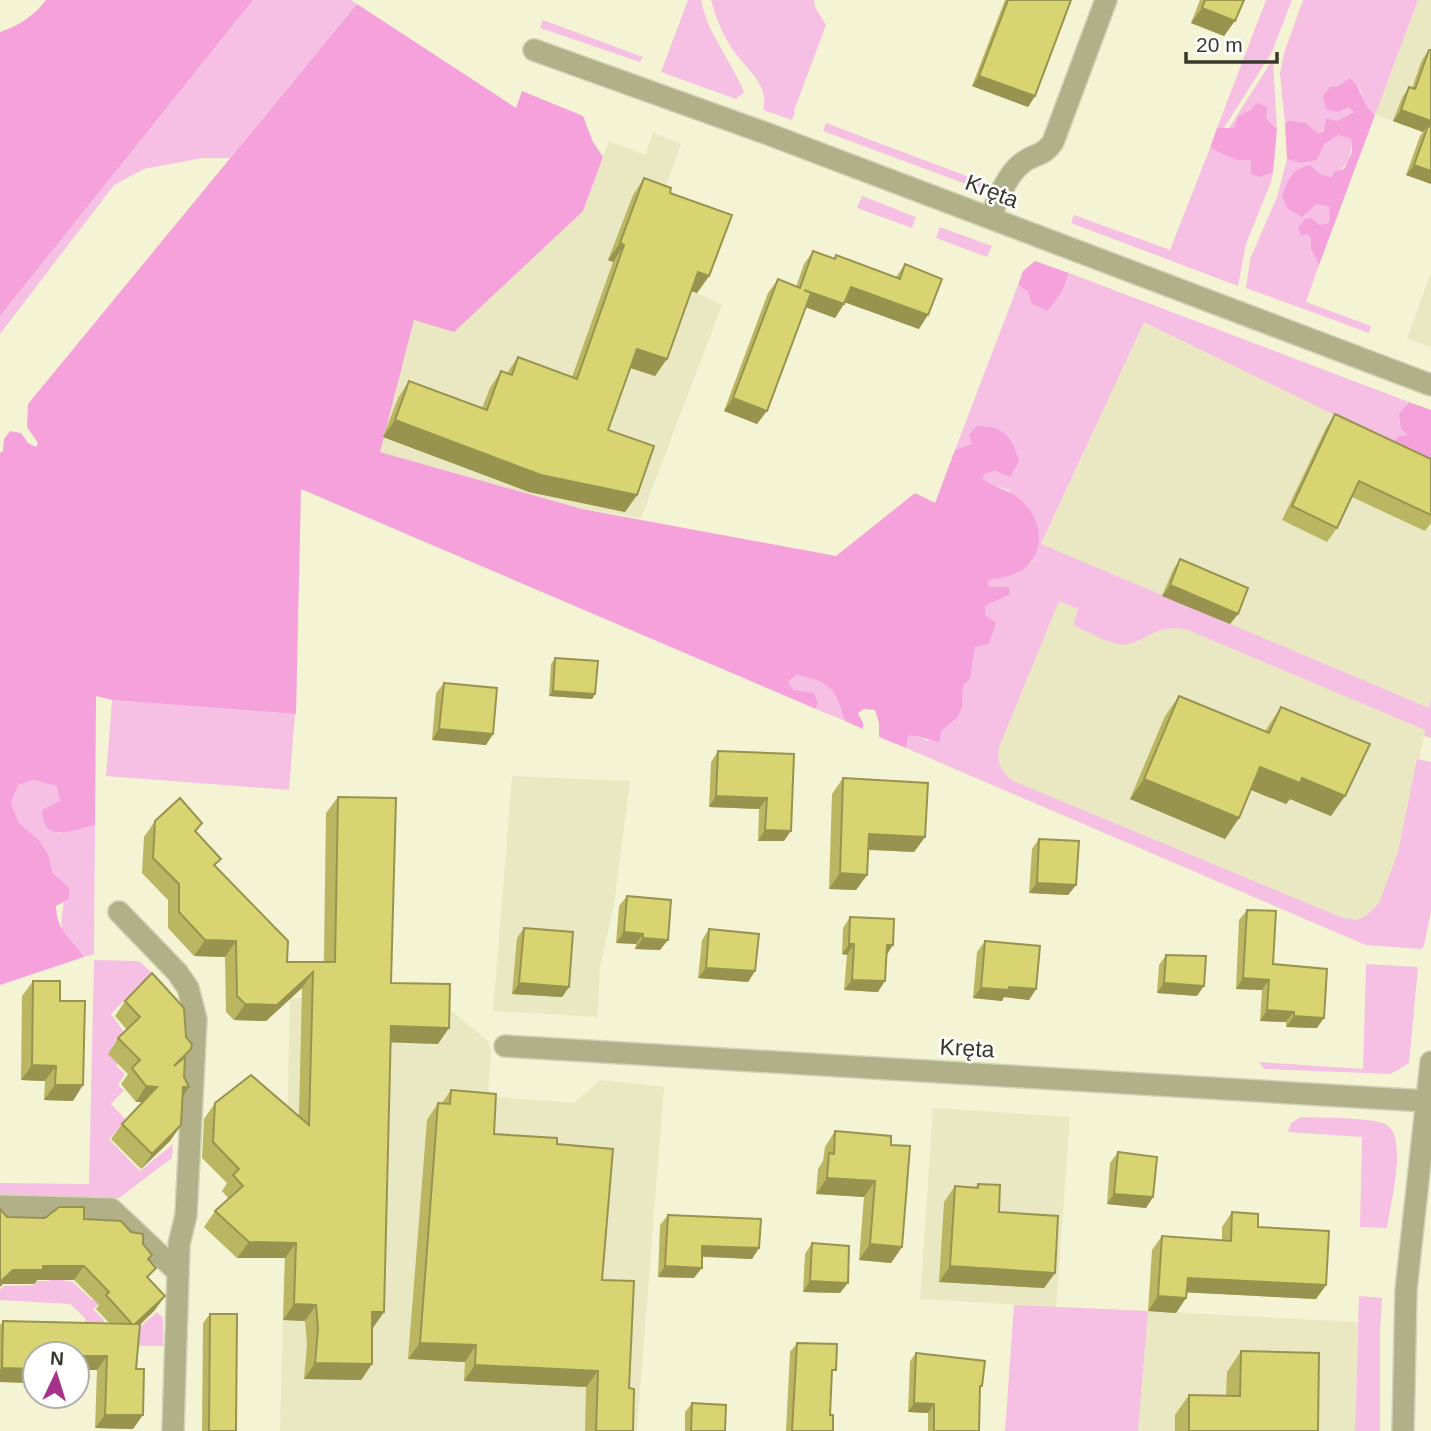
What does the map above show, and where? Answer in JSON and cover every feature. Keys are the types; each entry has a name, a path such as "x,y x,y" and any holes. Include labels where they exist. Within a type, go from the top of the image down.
{"street":[{"path":"990,218 996,202 1020,164 1041,155 1052,142 1106,0"},
{"name":"Kręta","path":"534,50 768,134 1431,385"},
{"path":"119,912 177,972 188,988 196,1019 186,1215 179,1244 173,1431"},
{"name":"Kręta","path":"505,1046 1426,1101"},
{"path":"1403,1431 1406,1290 1431,1062"},
{"path":"0,1206 110,1209 178,1272"}],"shaded area":[{"path":"46,0 253,0 0,316 0,32 25,20"},
{"path":"253,0 351,0 357,4 230,158 202,158 144,169 114,185 0,334 0,316"},
{"path":"688,0 701,0 714,36 744,92 736,99 661,72"},
{"path":"711,0 814,0 815,7 826,25 792,120 763,110 760,84 729,44"},
{"path":"1266,0 1292,0 1272,52 1224,128 1217,128"},
{"path":"1303,0 1418,0 1375,115 1364,105 1360,88 1348,107 1355,112 1318,133 1306,123 1289,120 1285,124 1280,74 1284,53"},
{"path":"1418,0 1431,0 1431,134 1375,115"},
{"path":"357,4 516,108 522,91 583,116 593,142 603,157 583,211 454,332 414,320 380,452 582,509 836,556 915,493 935,503 955,450 972,444 969,435 977,426 994,428 1010,439 1019,461 1010,477 995,471 982,478 1018,498 1030,511 1038,531 1037,551 1025,568 1015,574 988,580 989,587 1009,587 1010,594 985,606 985,615 996,623 989,644 975,647 970,679 963,686 962,707 957,718 941,731 940,742 908,736 906,748 879,737 875,710 864,709 858,713 863,729 845,721 830,688 817,680 796,675 788,682 794,690 814,693 818,703 816,709 301,489 296,714 112,700 96,696 95,825 68,832 48,828 42,810 60,801 57,786 34,780 18,785 11,803 19,823 38,839 48,854 53,873 69,888 69,899 56,906 57,915 62,929 84,957 0,985 0,453 3,451 4,439 10,431 21,433 28,443 36,447 38,443 27,427 28,404"},
{"path":"543,20 643,57 640,62 540,28"},
{"path":"1273,59 1277,129 1266,118 1251,110 1238,116 1234,128 1229,128"},
{"path":"1350,78 1375,115 1319,265 1311,249 1311,238 1308,234 1301,236 1298,228 1305,219 1312,218 1319,225 1329,223 1330,207 1316,204 1302,217 1287,208 1282,196 1291,176 1303,167 1310,165 1320,174 1331,177 1336,171 1344,169 1352,152 1351,139 1338,135 1324,145 1317,160 1300,163 1287,159 1285,124 1289,120 1306,123 1318,133 1324,131 1326,118 1337,121 1354,112 1348,107 1338,112 1326,109 1323,96 1330,87 1337,87"},
{"path":"1257,103 1267,107 1266,118 1277,129 1273,172 1260,177 1251,174 1251,160 1236,160 1210,148 1217,128 1234,128 1238,116 1251,110"},
{"path":"826,123 985,183 982,190 823,131"},
{"path":"653,133 681,144 659,205 697,293 722,305 641,518 582,509 380,452 414,320 583,211 609,141 645,155"},
{"path":"1338,135 1351,138 1351,151 1341,169 1331,177 1320,174 1310,166 1316,204 1331,207 1329,223 1319,225 1308,234 1312,238 1311,249 1319,265 1306,302 1371,326 1369,333 1246,288 1250,259 1277,197 1287,159 1300,163"},
{"path":"1210,148 1236,160 1251,160 1260,177 1273,172 1246,244 1238,286 1071,223 1074,215 1170,250"},
{"path":"862,196 916,217 912,228 857,208"},
{"path":"940,227 992,246 987,257 936,238"},
{"path":"1035,261 1069,273 1060,294 1047,311 1032,304 1028,292 1018,285 1023,271"},
{"path":"1431,272 1431,347 1407,339"},
{"path":"1069,273 1409,402 1399,413 1409,435 1392,443 1144,322 1041,544 1429,708 1431,699 1431,738 1424,736 1425,730 1188,630 1166,629 1127,644 1107,641 1073,625 1078,609 1059,601 999,747 1000,766 1013,781 1343,918 1356,920 1366,916 1379,903 1398,852 1417,759 1431,762 1431,911 1424,946 1421,949 1366,945 906,748 907,736 915,735 927,741 949,724 958,713 963,686 970,679 975,646 989,644 995,624 984,615 984,606 1009,587 988,587 988,580 1016,574 1033,561 1009,490 988,484 981,478 991,472 1010,476 972,444 955,450 1018,285 1028,292 1067,282"},
{"path":"1144,321 1431,462 1431,699 1386,934 1366,945 941,763"},
{"path":"1409,402 1431,410 1431,462 1392,443 1399,436 1408,435 1401,429 1399,413"},
{"path":"796,675 817,680 830,688 845,721 816,709 818,703 794,690 788,682"},
{"path":"112,700 295,714 289,790 106,776"},
{"path":"512,776 630,781 614,904 600,968 598,1017 493,1011"},
{"path":"34,780 58,786 60,801 57,834 95,825 94,954 84,957 63,933 61,927 64,901 69,899 69,888 53,873 48,854 38,839 19,823 11,803 17,785"},
{"path":"326,813 381,999 438,1000 488,1041 491,1048 488,1096 574,1103 600,1080 664,1087 637,1431 280,1431 290,998 305,998 323,978"},
{"path":"94,960 139,961 168,988 170,1014 140,984 111,1014 124,1032 112,1046 122,1059 116,1066 125,1074 118,1085 124,1090 111,1104 126,1120 109,1139 140,1171 173,1144 172,1158 119,1198 0,1194 0,1183 89,1184"},
{"path":"1366,964 1418,967 1409,1063 1391,1074 1264,1069 1259,1062 1363,1069"},
{"path":"933,1108 1070,1117 1056,1307 920,1299"},
{"path":"1301,1117 1346,1118 1387,1125 1393,1133 1397,1158 1387,1228 1360,1227 1362,1137 1288,1132 1291,1123"},
{"path":"50,1278 73,1282 92,1300 96,1296 102,1302 93,1309 104,1320 103,1339 132,1334 157,1312 163,1318 163,1346 140,1346 136,1349 85,1336 85,1318 70,1304 0,1300 0,1289 4,1286 34,1285 35,1281 50,1281"},
{"path":"1359,1296 1382,1298 1380,1431 1355,1431"},
{"path":"1014,1305 1148,1311 1138,1431 1005,1431"},
{"path":"1148,1311 1358,1322 1355,1431 1138,1431"}],"building":[{"path":"1008,0 1071,0 1035,96 979,76"},
{"path":"1205,0 1244,0 1235,21 1202,8"},
{"path":"1429,50 1431,121 1401,110 1409,87 1415,89"},
{"path":"1428,126 1431,127 1431,171 1414,165"},
{"path":"644,178 671,188 670,193 732,215 709,276 698,272 667,359 637,349 608,430 654,446 637,495 541,475 395,420 409,381 487,410 501,371 512,375 518,357 577,379 624,245 620,243"},
{"path":"813,251 835,259 836,255 900,279 905,264 942,279 928,315 851,287 844,304 804,290 811,293 767,411 733,398 778,279 800,288"},
{"path":"1335,414 1431,459 1431,515 1359,481 1337,528 1292,506"},
{"path":"1180,559 1248,588 1238,614 1170,585"},
{"path":"555,658 598,661 595,694 553,691"},
{"path":"444,683 497,688 493,734 439,729"},
{"path":"1179,696 1269,733 1281,707 1370,744 1345,796 1302,778 1300,783 1260,767 1239,818 1144,779"},
{"path":"718,751 794,754 791,831 765,830 767,798 716,796"},
{"path":"843,778 928,783 925,837 869,834 867,875 840,873"},
{"path":"338,797 396,798 391,983 450,984 449,1028 391,1026 384,1312 372,1312 372,1364 315,1363 318,1329 316,1305 294,1304 296,1243 249,1242 215,1211 243,1186 233,1175 239,1169 213,1142 215,1103 251,1075 309,1125 313,972 277,1005 245,1004 237,996 236,941 205,940 179,912 179,884 153,858 155,821 180,798 202,823 195,831 221,859 214,865 288,941 287,962 335,962"},
{"path":"1039,839 1079,841 1076,885 1037,883"},
{"path":"627,896 671,900 668,940 643,938 643,934 624,932"},
{"path":"1247,910 1276,911 1273,964 1327,969 1324,1018 1294,1016 1294,1012 1267,1010 1269,980 1243,978"},
{"path":"850,917 894,919 893,945 887,945 885,981 852,980 854,944 849,944"},
{"path":"524,928 573,932 569,987 519,983"},
{"path":"709,929 759,934 755,971 706,968"},
{"path":"985,941 1040,946 1036,989 981,988"},
{"path":"1166,955 1206,956 1204,986 1164,983"},
{"path":"152,973 184,1008 186,1037 192,1044 191,1049 174,1066 185,1057 184,1077 189,1087 183,1087 181,1125 152,1154 122,1124 157,1087 146,1086 132,1068 140,1060 118,1038 140,1017 125,1001"},
{"path":"33,981 60,981 60,1001 85,1001 83,1085 55,1085 56,1066 32,1065"},
{"path":"451,1090 496,1094 494,1134 557,1138 557,1144 613,1149 602,1280 634,1281 629,1388 634,1389 633,1431 596,1431 598,1371 475,1365 476,1345 420,1343 438,1103 450,1104"},
{"path":"835,1131 891,1136 891,1145 910,1146 902,1247 870,1244 875,1181 827,1178 829,1153 834,1154"},
{"path":"1118,1152 1157,1157 1153,1197 1114,1194"},
{"path":"978,1184 1000,1185 999,1212 1058,1216 1055,1273 950,1266 955,1186 978,1188"},
{"path":"59,1207 84,1207 84,1219 121,1221 131,1232 143,1234 143,1244 152,1255 148,1259 156,1268 147,1277 165,1296 135,1324 140,1324 136,1369 144,1369 143,1415 105,1415 107,1356 91,1356 91,1340 21,1340 21,1369 2,1368 3,1321 132,1324 106,1295 109,1292 84,1266 43,1266 43,1270 13,1270 0,1282 0,1209 7,1217 45,1218"},
{"path":"1232,1212 1258,1214 1258,1227 1329,1231 1326,1285 1188,1278 1186,1298 1158,1296 1162,1236 1231,1241"},
{"path":"668,1215 761,1219 759,1248 702,1246 702,1268 665,1266"},
{"path":"812,1243 849,1246 848,1283 810,1281"},
{"path":"210,1314 237,1314 236,1431 209,1431"},
{"path":"797,1343 837,1344 836,1370 832,1370 830,1415 833,1415 833,1431 792,1431"},
{"path":"1241,1351 1319,1353 1318,1431 1189,1431 1189,1395 1240,1396"},
{"path":"916,1353 985,1361 980,1386 979,1431 934,1431 934,1404 914,1403"},
{"path":"692,1403 726,1405 725,1431 691,1431"}]}
